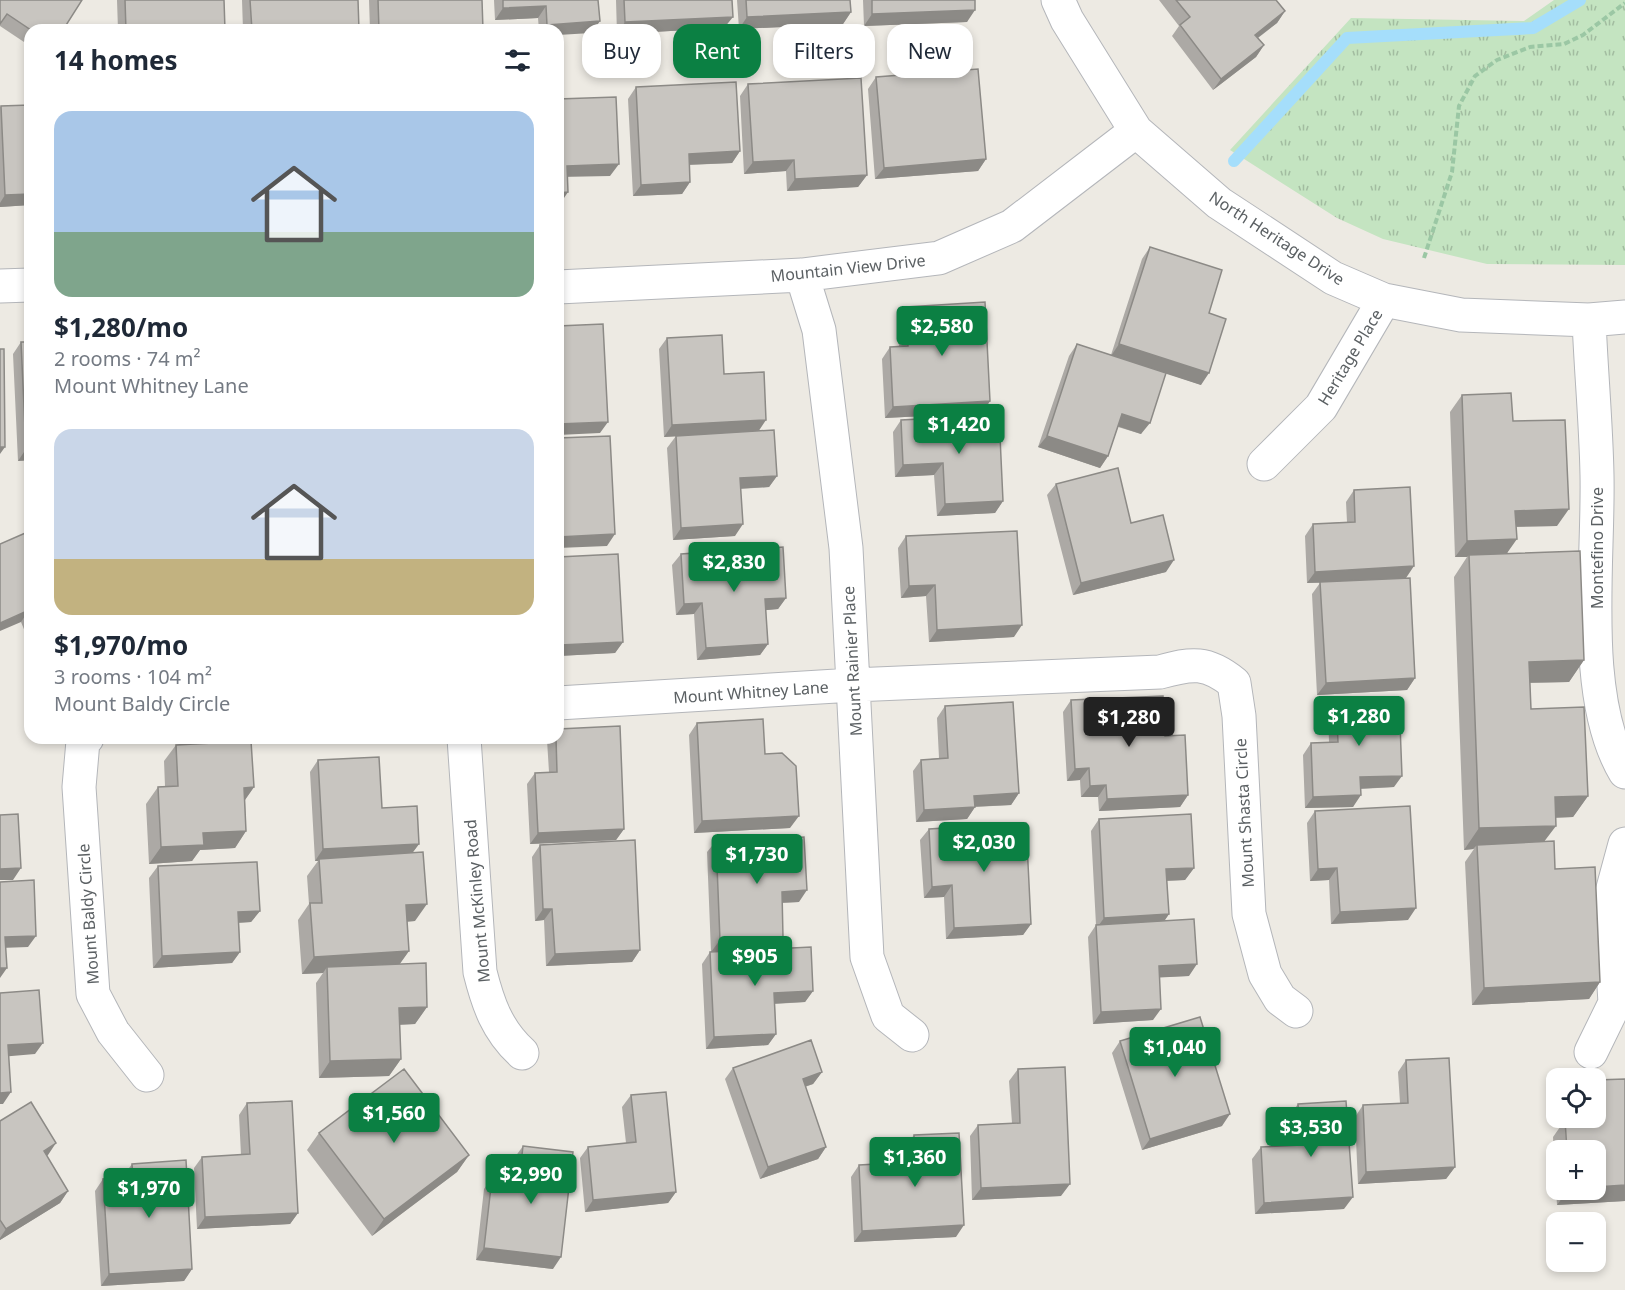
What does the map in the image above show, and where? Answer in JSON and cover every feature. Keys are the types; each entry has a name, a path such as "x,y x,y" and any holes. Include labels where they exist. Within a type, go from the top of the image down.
{"street":[{"name":"North Heritage Drive","path":"1058,0 1067,20 1136,131 1219,203 1333,278 1384,300 1461,315 1588,320 1625,317"},
{"name":"Mountain View Drive","path":"564,287 802,275 939,258 1012,226 1136,131"},
{"name":"Mount Rainier Place","path":"802,275 819,330 846,548 867,957 888,1016 912,1035"},
{"path":"0,286 24,285"},
{"name":"Heritage Place","path":"1264,464 1321,407 1384,300"},
{"name":"Montefino Drive","path":"1588,320 1597,474 1596,665 1608,732 1625,772"},
{"name":"Mount Shasta Circle","path":"1160,672 1190,663 1218,670 1234,683 1239,716 1249,914 1265,974 1280,999 1296,1011"},
{"name":"Mount Whitney Lane","path":"564,704 854,685 1160,672"},
{"name":"Mount Baldy Circle","path":"83,744 79,787 93,994 113,1032 147,1075"},
{"name":"Mount McKinley Road","path":"464,744 480,972 489,1007 500,1029 522,1053"},
{"path":"1591,1052 1615,1003 1609,903 1625,844"}],"path":[{"path":"1424,258 1452,172 1459,106 1475,76 1497,60 1530,47 1564,44 1583,35 1625,3"}],"green space":[{"path":"1554,0 1625,0 1625,265 1487,264 1383,239 1337,218 1230,150 1351,18 1524,21"}],"building":[{"path":"0,0 82,0 67,24 24,25 7,14 0,24"},
{"path":"125,0 224,0 225,24 126,24"},
{"path":"250,0 358,0 359,24 252,24"},
{"path":"378,0 482,0 483,24 379,24"},
{"path":"503,0 598,0 600,21 547,24 546,6 503,8"},
{"path":"624,0 732,0 733,17 625,22"},
{"path":"746,0 850,0 851,12 747,17"},
{"path":"872,0 975,0 975,10 872,14"},
{"path":"1176,0 1276,0 1285,11 1255,35 1264,45 1221,79 1180,25 1190,17"},
{"path":"973,69 978,69 986,159 884,168 876,77 973,78"},
{"path":"861,78 867,175 795,179 794,160 753,162 748,84"},
{"path":"736,82 740,151 689,154 690,182 641,185 636,87"},
{"path":"616,97 619,164 567,166 568,192 564,192 564,99"},
{"path":"24,105 24,194 5,195 1,106"},
{"path":"1150,247 1222,270 1209,313 1226,319 1209,373 1119,344"},
{"path":"985,302 990,401 893,407 890,347 908,346 906,307"},
{"path":"603,324 608,422 564,424 564,326"},
{"path":"722,335 724,374 764,372 766,420 672,425 667,338"},
{"path":"21,342 24,342 24,406"},
{"path":"1077,344 1166,373 1150,423 1122,414 1108,456 1047,436"},
{"path":"0,349 4,349 5,447 0,447"},
{"path":"1511,393 1513,421 1565,420 1569,509 1515,511 1517,539 1467,541 1462,395"},
{"path":"999,415 1003,501 945,504 943,463 903,465 901,420"},
{"path":"774,430 777,476 740,478 743,524 681,528 676,436"},
{"path":"610,436 615,534 564,537 564,438"},
{"path":"1118,468 1131,523 1163,515 1174,560 1081,583 1056,484"},
{"path":"1410,487 1414,566 1315,572 1313,524 1355,522 1354,490"},
{"path":"1017,531 1022,625 937,630 935,585 909,586 906,536"},
{"path":"24,534 24,612 0,623 0,544"},
{"path":"783,547 786,598 765,599 768,644 706,648 702,603 684,604 681,554"},
{"path":"1580,551 1584,660 1529,662 1531,709 1584,707 1588,796 1555,797 1556,826 1479,828 1469,555"},
{"path":"618,554 623,642 564,645 564,557"},
{"path":"1410,578 1415,678 1326,683 1320,582"},
{"path":"1163,696 1165,736 1185,735 1188,795 1107,799 1106,785 1090,786 1089,768 1075,769 1071,700"},
{"path":"1399,698 1402,776 1360,777 1361,795 1313,797 1311,743 1338,742 1336,700"},
{"path":"1013,702 1019,793 974,796 975,807 924,810 921,760 948,758 945,706"},
{"path":"763,719 765,754 782,753 796,766 799,816 702,821 697,723"},
{"path":"620,726 624,829 538,833 535,773 557,772 556,744 564,744 564,729"},
{"path":"251,744 254,787 244,788 246,831 203,833 204,845 161,847 158,787 178,786 176,745"},
{"path":"379,757 382,808 417,806 419,844 323,849 318,760"},
{"path":"1410,806 1416,908 1340,912 1337,868 1318,869 1315,811"},
{"path":"18,814 21,868 0,869 0,815"},
{"path":"1191,814 1194,868 1166,869 1169,914 1104,918 1099,819"},
{"path":"1026,823 1031,924 954,928 952,885 932,887 929,829"},
{"path":"804,837 807,890 782,892 783,937 720,940 716,841"},
{"path":"635,840 640,950 555,954 552,909 543,909 540,845"},
{"path":"1554,841 1555,869 1595,867 1600,982 1484,988 1477,845"},
{"path":"423,852 427,904 406,905 409,951 314,957 310,903 322,903 319,859"},
{"path":"257,862 260,911 238,912 240,952 162,956 158,866"},
{"path":"34,880 36,936 5,937 7,968 0,968 0,882"},
{"path":"1194,919 1197,964 1159,966 1161,1009 1101,1012 1096,925"},
{"path":"811,947 813,991 774,993 776,1034 714,1037 710,952"},
{"path":"426,963 427,1007 399,1008 401,1059 330,1061 327,967"},
{"path":"39,990 43,1043 8,1045 11,1092 0,1093 0,993"},
{"path":"1200,1017 1230,1114 1150,1139 1120,1041"},
{"path":"811,1040 822,1072 803,1079 826,1147 768,1167 733,1068"},
{"path":"1449,1058 1455,1167 1366,1172 1363,1105 1408,1103 1406,1060"},
{"path":"1065,1067 1070,1184 981,1188 978,1125 1020,1123 1018,1069"},
{"path":"404,1069 469,1155 384,1219 319,1133"},
{"path":"1625,1079 1625,1185 1606,1186 1606,1140 1566,1140 1566,1128 1606,1128 1606,1080"},
{"path":"666,1092 676,1192 593,1200 588,1147 636,1142 631,1095"},
{"path":"292,1101 298,1213 205,1217 202,1157 250,1154 247,1103"},
{"path":"1346,1101 1353,1197 1264,1203 1261,1147 1301,1145 1298,1104"},
{"path":"31,1102 56,1143 44,1151 68,1191 6,1229 0,1220 0,1121"},
{"path":"959,1133 964,1225 862,1231 859,1165 915,1162 914,1135"},
{"path":"523,1146 573,1152 561,1257 484,1248 492,1178 519,1181"},
{"path":"186,1160 192,1269 109,1274 103,1179 133,1177 132,1164"}],"waterway":[{"path":"1234,161 1347,38 1533,28 1580,0"}]}
